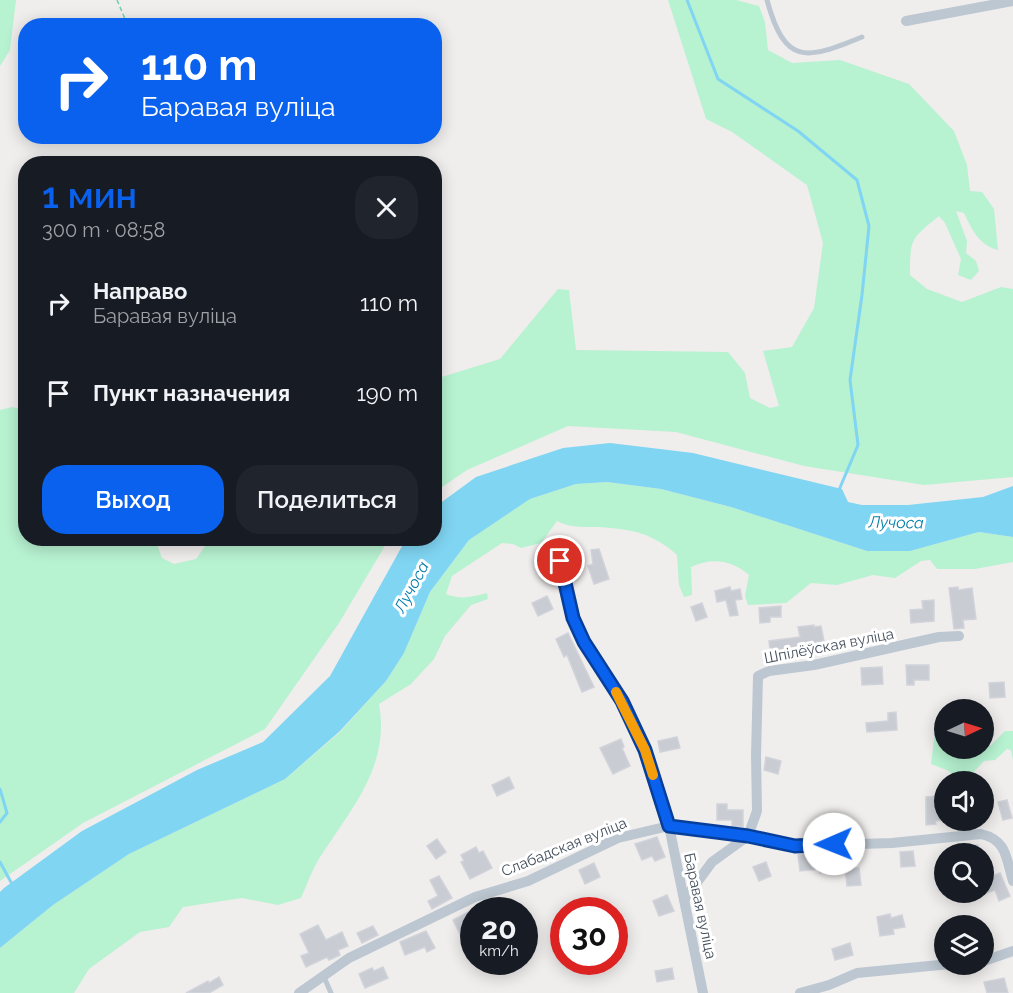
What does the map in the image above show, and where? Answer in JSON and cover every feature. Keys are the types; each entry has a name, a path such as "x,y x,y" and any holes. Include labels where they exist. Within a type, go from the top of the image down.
{"street":[{"path":"906,21 1013,1"},
{"name":"Баравая вуліца","path":"560,561 573,618 584,642 622,701 645,750 669,826 703,993"},
{"name":"Шпілёўская вуліца","path":"748,836 757,811 758,676 939,637 959,636"},
{"name":"Слабадская вуліца","path":"299,993 349,958 475,897 528,881 618,838 669,826 748,836 795,846 892,843 981,834 993,837 1001,843 1013,881"},
{"path":"684,900 712,862 748,836"},
{"path":"994,958 1013,951"},
{"path":"800,993 857,974 934,966"}],"lane":[{"path":"767,0 773,20 785,42 797,53 810,54 831,50 862,37"},
{"path":"324,977 331,993"}],"path":[{"path":"117,0 125,18"}],"green space":[{"path":"0,0 16,0 10,50 0,66"},
{"path":"668,0 736,0 759,6 765,22 768,50 792,63 840,60 909,84 954,131 967,165 970,191 982,192 994,209 998,250 981,241 964,213 956,211 967,241 966,253 976,261 979,271 971,280 958,275 961,259 945,223 939,216 914,240 910,275 927,289 962,302 1001,287 1013,289 1013,477 924,485 804,466 676,432 568,426 467,470 442,487 442,377 500,359 558,289 569,290 576,350 728,352 745,373 750,398 770,408 779,406 763,351 792,347 814,308 823,243 807,185 732,132 706,119"},
{"path":"12,407 18,408 18,546 158,546 162,558 174,564 196,559 205,546 385,546 339,623 265,729 83,823 0,881 0,410"},
{"path":"607,482 661,489 731,507 867,551 910,551 979,532 1013,537 1013,562 975,569 937,569 930,560 921,561 895,578 873,575 837,585 811,583 786,603 748,605 745,596 749,575 729,563 714,561 691,567 692,595 684,597 679,585 677,555 650,537 631,531 572,526 557,521 541,543 521,548 513,544 502,543 452,576 446,594 471,597 487,593 488,599 471,605 445,636 434,659 411,684 379,704 381,727 379,749 373,770 353,808 316,864 301,898 278,905 242,898 183,907 169,927 140,932 89,969 74,993 0,993 0,948 53,905 129,854 285,779 340,732 386,681 404,653 430,592 469,540 530,499 576,484"},
{"path":"1005,731 1013,731 1013,760 1011,750 1007,749 995,760 984,761 975,771 949,771 931,764 934,739 934,759 994,759 994,742"}],"water":[{"name":"Лучоса","path":"610,443 693,453 842,489 848,502 862,505 908,505 983,497 1013,486 1013,537 979,532 910,551 867,551 731,507 661,489 607,482 576,484 530,499 469,540 430,592 404,653 386,681 340,731 285,779 129,854 53,905 0,948 0,892 4,888 82,831 197,770 263,742 330,676 402,546 442,546 442,502 476,477 563,448"}],"building":[{"path":"599,549 609,579 594,584 588,566 593,564 591,550"},
{"path":"730,587 731,591 740,589 742,599 735,600 738,615 730,616 726,600 717,602 715,591"},
{"path":"958,587 958,590 972,588 976,619 963,620 964,628 954,629 949,588"},
{"path":"547,596 553,609 538,616 532,603"},
{"path":"934,600 934,621 911,623 910,610 923,609 922,601"},
{"path":"702,603 707,617 696,621 691,607"},
{"path":"781,606 781,617 770,617 770,622 760,623 759,608"},
{"path":"814,625 814,627 821,626 824,641 798,648 798,654 771,656 769,641 800,637 798,627"},
{"path":"568,633 594,687 582,692 567,655 564,657 556,639"},
{"path":"906,665 929,665 929,680 914,680 914,685 907,685"},
{"path":"882,667 883,684 862,685 861,668"},
{"path":"1004,682 1005,697 990,698 989,683"},
{"path":"896,712 897,730 867,732 866,723 888,721 888,713"},
{"path":"677,737 680,748 660,752 658,741"},
{"path":"621,739 624,747 622,748 630,766 613,774 600,748"},
{"path":"766,757 781,761 778,774 764,770"},
{"path":"509,777 514,788 497,796 492,785"},
{"path":"934,796 934,824 926,825 926,797"},
{"path":"1007,800 1012,818 1003,820 998,802"},
{"path":"717,804 727,804 727,810 743,810 743,827 732,826 732,820 717,820"},
{"path":"657,837 665,857 655,861 652,856 642,860 635,844"},
{"path":"437,839 446,852 436,859 427,846"},
{"path":"476,847 479,853 483,851 492,868 470,879 461,862 464,861 461,855"},
{"path":"913,851 915,866 901,867 900,852"},
{"path":"812,853 813,857 828,855 830,872 820,873 820,869 800,871 798,855"},
{"path":"766,862 771,876 759,881 753,867"},
{"path":"594,863 600,877 585,884 579,870"},
{"path":"859,868 861,885 847,886 845,869"},
{"path":"1000,873 1010,896 999,901 995,890 994,875"},
{"path":"439,876 452,898 432,909 428,901 438,896 430,880"},
{"path":"667,895 674,911 659,916 653,901"},
{"path":"890,914 891,918 902,915 905,927 893,929 894,934 880,936 877,917"},
{"path":"460,916 460,934 453,920"},
{"path":"318,925 326,940 342,932 348,946 338,950 340,955 329,960 327,957 306,967 301,956 309,953 300,934"},
{"path":"373,926 378,935 362,943 357,933"},
{"path":"426,931 435,948 427,952 425,947 405,955 400,942"},
{"path":"850,943 853,955 835,960 832,949"},
{"path":"383,967 388,978 365,988 359,974 372,968 374,971"},
{"path":"672,968 674,979 657,982 655,971"},
{"path":"219,977 223,985 209,993 186,993 208,981 209,983"},
{"path":"1004,978 1008,993 987,993 984,982"}],"waterway":[{"path":"687,0 718,79 798,131 857,180 869,226 850,380 858,445 839,490"},
{"path":"0,789 7,813 0,822"},
{"path":"0,862 12,884"}],"slow traffic":[{"path":"616,692 645,750 653,775"}],"route":[{"path":"560,561 573,618 584,642 622,701 645,750 669,826 748,836 795,846 834,844"}]}
